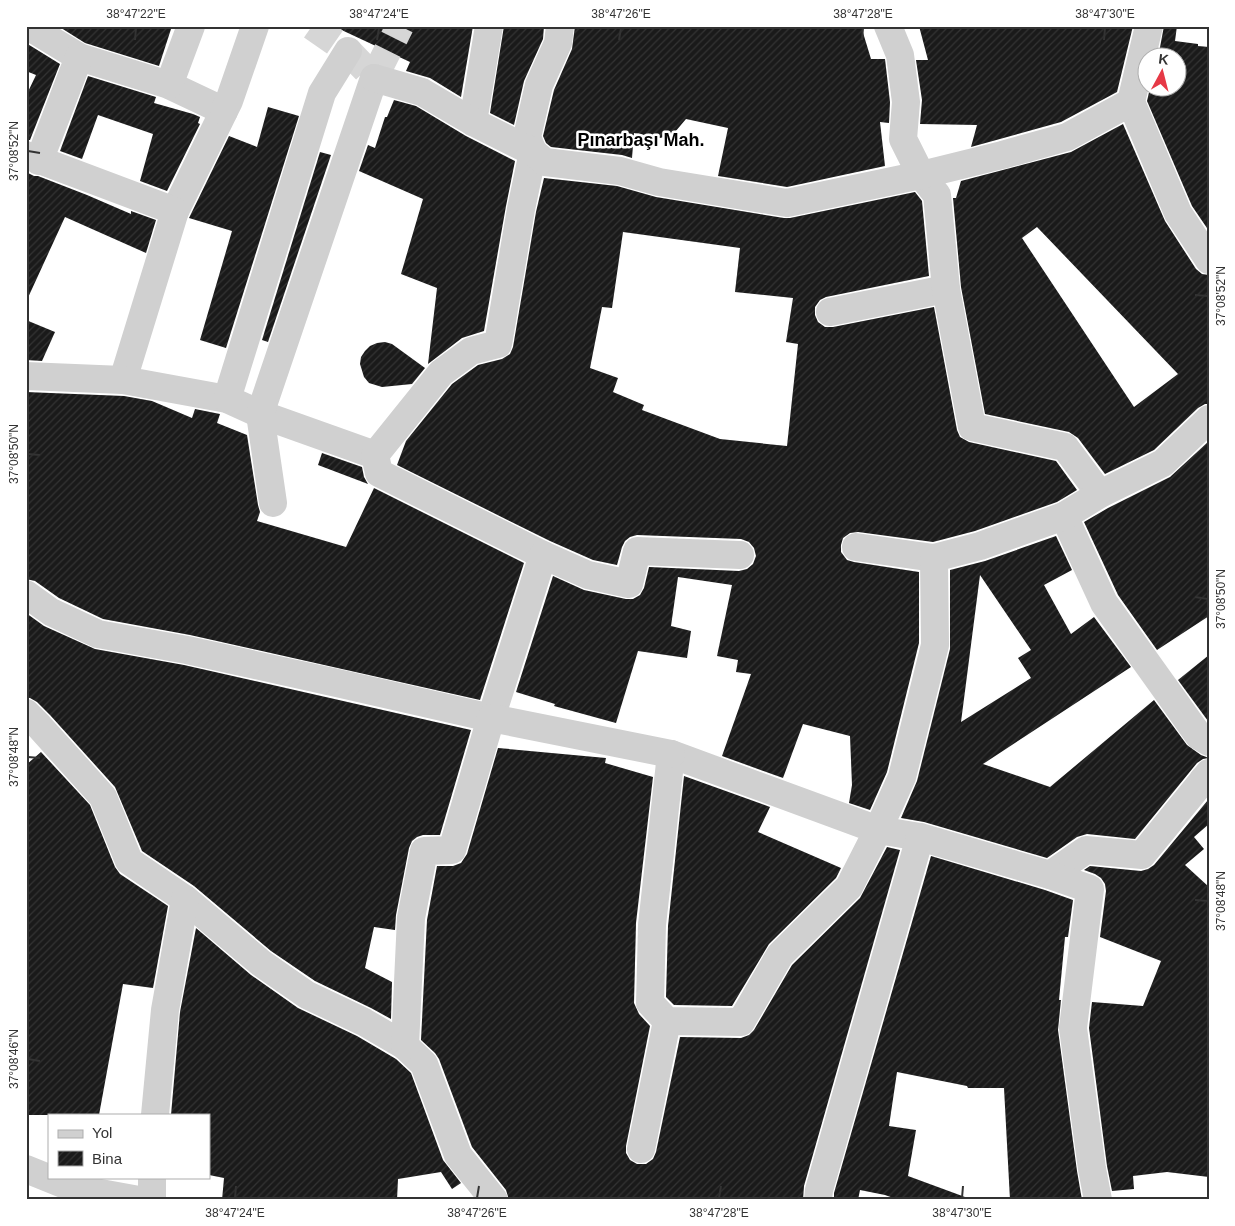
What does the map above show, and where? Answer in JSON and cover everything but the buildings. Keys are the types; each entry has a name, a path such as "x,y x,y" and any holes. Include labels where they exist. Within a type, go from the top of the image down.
{"street":[{"path":"28,26 79,57 169,85 224,111"},
{"path":"169,85 191,26"},
{"path":"123,380 175,210 229,101 255,26"},
{"path":"473,122 488,26"},
{"path":"375,455 441,373 471,351 498,344 532,152 527,137 539,85 558,44 560,26"},
{"path":"888,26 900,55 906,102 903,139 921,175 937,195 946,289 972,427 1066,447 1100,494"},
{"path":"1148,26 1131,102 1178,213 1209,260"},
{"path":"227,399 322,93 348,51"},
{"path":"79,57 33,158 175,210"},
{"path":"273,503 260,414 374,78 422,92 473,122 532,152 545,162 620,171 659,182 787,203 921,175 1067,137 1131,102"},
{"path":"830,312 946,289"},
{"path":"26,376 123,380 227,399 260,414 375,455"},
{"path":"856,547 934,558 980,546 1064,516 1100,494 1163,463 1209,419"},
{"path":"375,455 379,473 543,555 588,574 629,584 637,551 740,555"},
{"path":"1064,516 1104,603 1206,735"},
{"path":"405,1046 411,918 424,851 452,850 491,718 543,555"},
{"path":"671,754 652,924 650,1003 667,1021 741,1022 780,955 849,887 902,777 935,645 934,558"},
{"path":"26,594 51,612 98,634 187,650 491,718 671,754 878,830 920,836 1090,889 1074,1028 1092,1169 1098,1200"},
{"path":"31,726 103,797 129,862 185,899 261,963 307,995 364,1022 405,1046 424,1064 458,1155 494,1200"},
{"path":"1050,875 1086,850 1142,854 1207,779"},
{"path":"818,1200 819,1190 920,836"},
{"path":"155,1114 165,1010 185,899"},
{"path":"641,1149 667,1021"},
{"path":"26,1169 72,1188 139,1200"},
{"path":"152,1178 152,1200"}],"tunnel":[{"path":"312,26 348,51 374,78 400,26"}],"district":[{"name":"Pınarbaşı Mah.","path":"641,140"}]}
